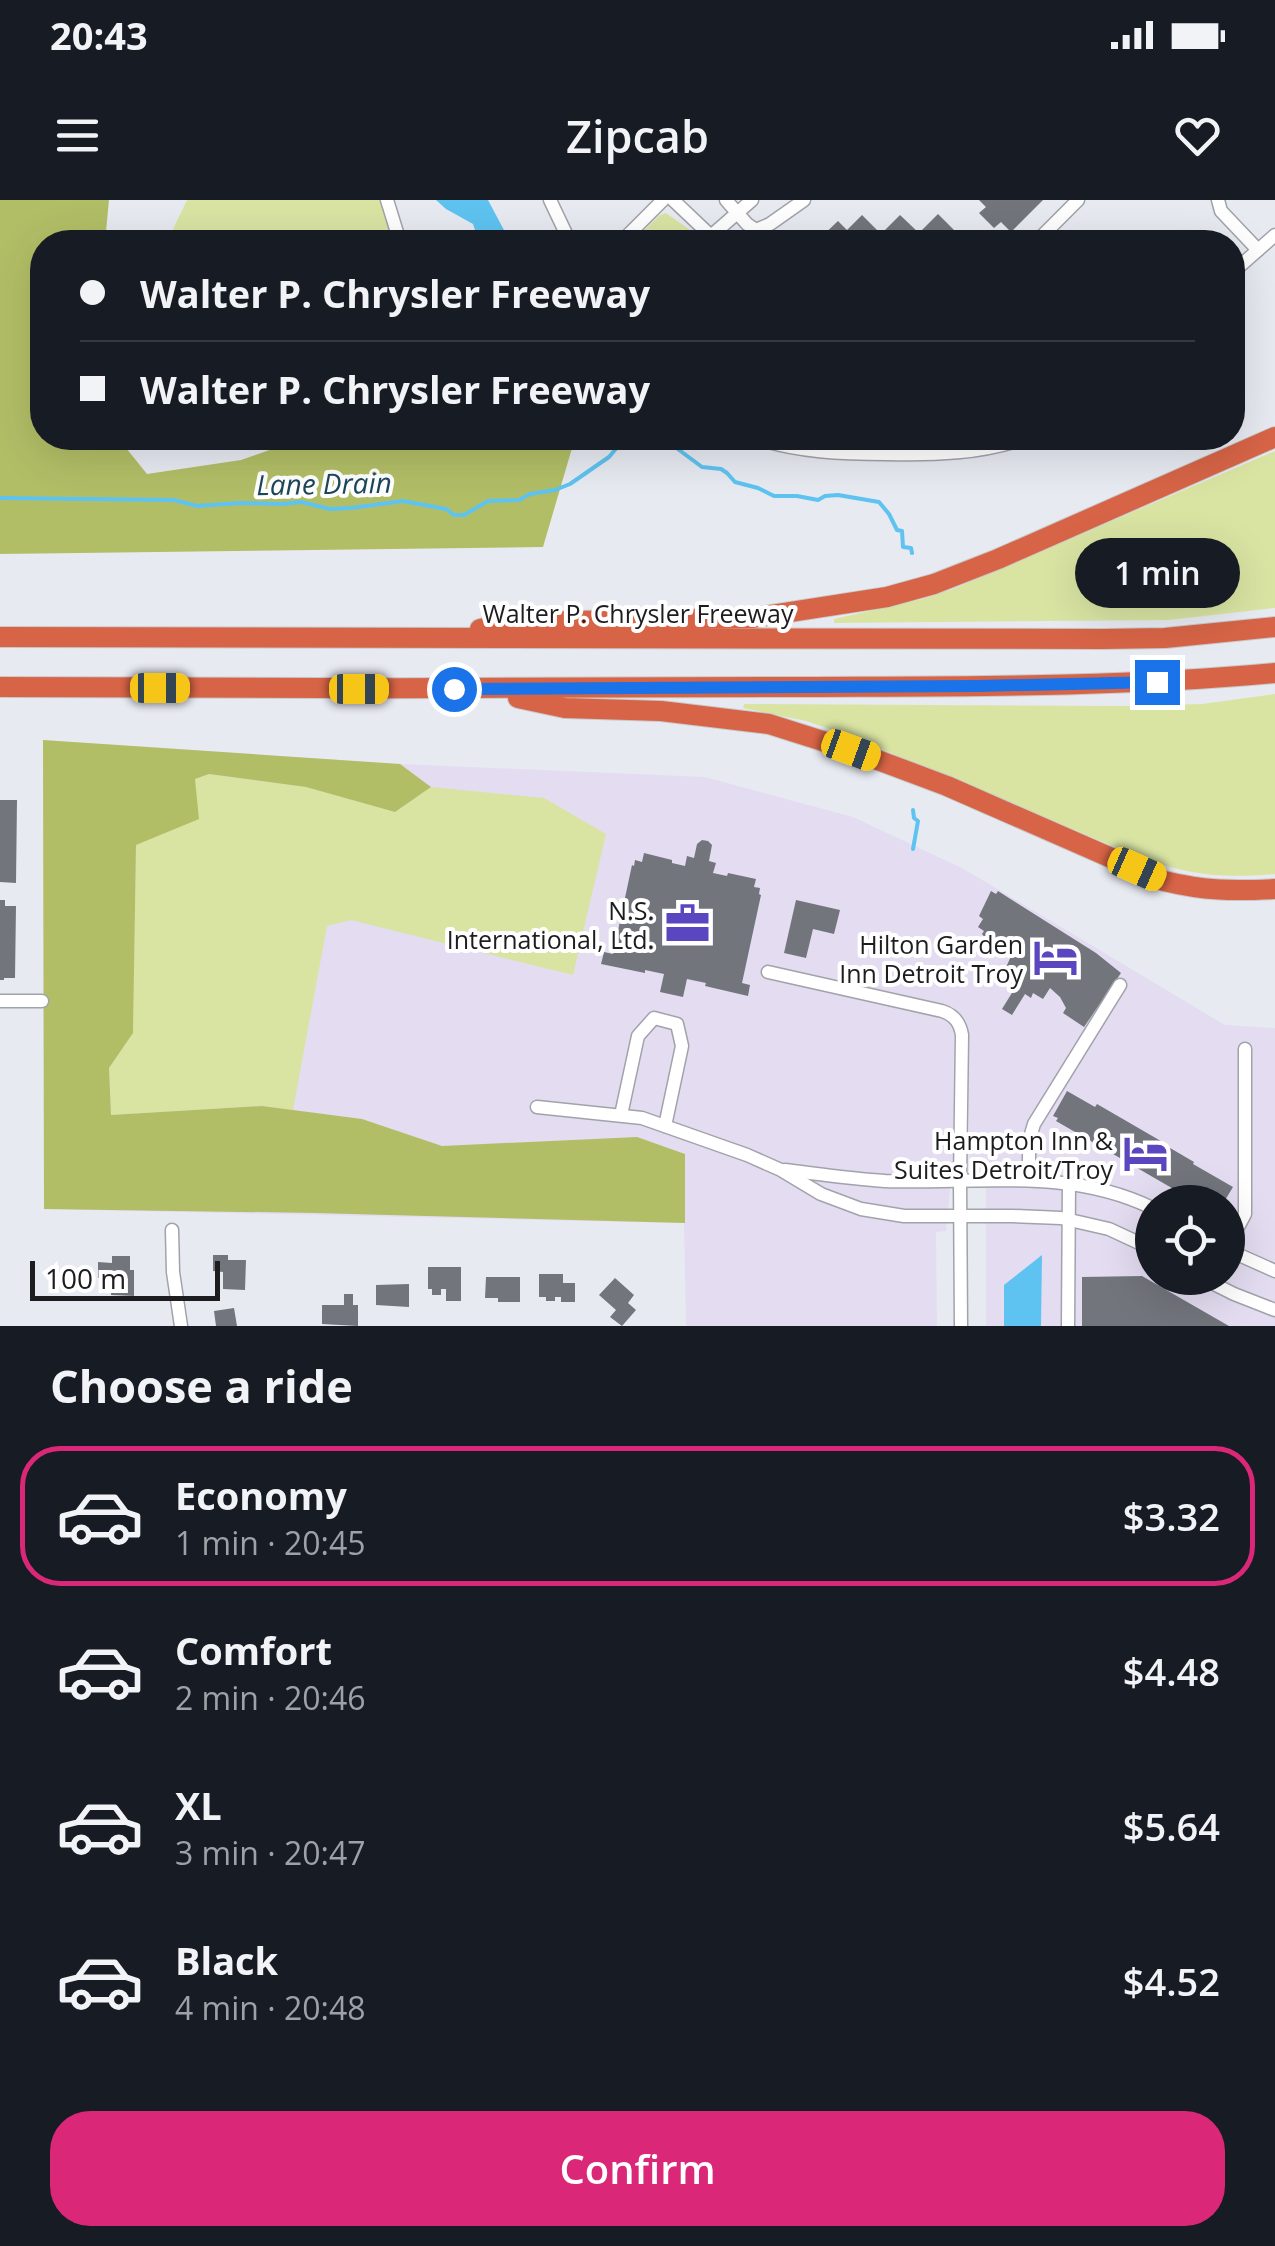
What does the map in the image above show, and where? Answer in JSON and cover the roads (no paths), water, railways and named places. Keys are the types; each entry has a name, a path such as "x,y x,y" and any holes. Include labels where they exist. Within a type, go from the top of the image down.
{"highway":[{"path":"434,638 513,622 752,618 886,597 934,584 998,559 1275,437"},
{"name":"Walter P. Chrysler Freeway","path":"0,637 1103,639 1165,638 1275,627"},
{"path":"0,686 482,690 1015,685 1192,680 1275,673"},
{"path":"482,690 565,708 661,710 768,724 947,786 1164,881 1220,891 1275,889"}],"street":[{"path":"387,200 396,230"},
{"path":"550,200 564,230"},
{"path":"633,230 663,200"},
{"path":"672,200 700,230"},
{"path":"726,200 756,230 804,200"},
{"path":"718,230 752,200"},
{"path":"1048,230 1078,200"},
{"path":"1218,200 1219,207 1239,230"},
{"path":"1245,262 1275,235"},
{"path":"1245,236 1258,250"},
{"path":"805,450 939,454 953,450"},
{"path":"768,972 942,1011 956,1019 962,1035 961,1326"},
{"path":"1029,1179 1029,1141 1034,1124 1120,985"},
{"path":"0,1001 42,1001"},
{"path":"621,1114 638,1036 654,1018 677,1024 682,1046 666,1126"},
{"path":"1245,1050 1245,1185"},
{"path":"537,1108 642,1118 748,1154 821,1194 860,1209 904,1216 1069,1220 1109,1229 1135,1241"},
{"path":"781,1170 884,1180 1069,1182 1135,1200"},
{"path":"1068,1326 1069,1182"},
{"path":"172,1230 181,1326"},
{"path":"1245,1256 1275,1271"},
{"path":"1237,1295 1275,1310"}],"water":[{"path":"436,200 488,200 504,230 475,230 473,224"},
{"path":"1042,1255 1041,1326 1004,1326 1004,1285"}],"waterway":[{"name":"Lane Drain","path":"0,498 174,500 197,506 301,502 330,509 403,501 464,515 488,501 519,500 570,484 615,450"},
{"path":"679,450 702,467 721,469 735,482 774,496 818,500 838,495 879,502 897,530 902,531 903,547 911,548 912,553"},
{"path":"913,810 918,821 913,849"}],"place":[{"name":"N.S. International, Ltd.","path":"687,924"},
{"name":"Hilton Garden Inn Detroit Troy","path":"1056,958"},
{"name":"Hampton Inn & Suites Detroit/Troy","path":"1146,1154"}]}
